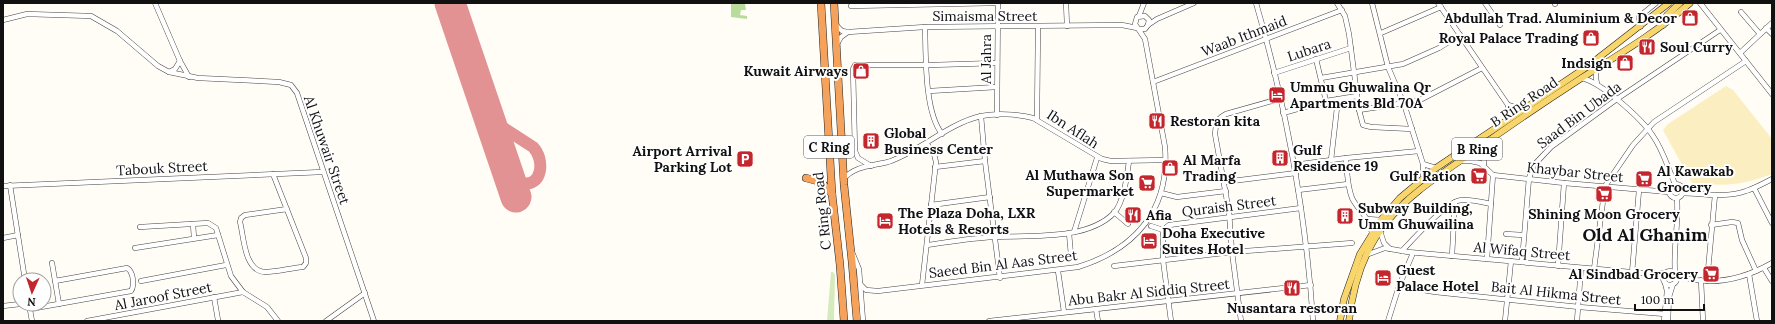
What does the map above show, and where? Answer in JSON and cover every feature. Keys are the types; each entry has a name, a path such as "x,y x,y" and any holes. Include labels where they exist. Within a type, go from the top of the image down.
{"highway":[{"name":"C Ring Road","path":"821,3 832,194 844,321"},
{"name":"C Ring Road","path":"834,3 843,180 857,321"},
{"path":"806,178 821,182 832,194"}],"main road":[{"name":"B Ring Road","path":"1340,321 1349,283 1360,254 1381,220 1400,198 1436,168 1521,109 1588,66 1669,3"},
{"path":"1663,24 1667,15 1680,3"},
{"name":"B Ring Road","path":"1349,321 1354,289 1366,255 1380,231 1403,204 1483,144 1663,24 1690,3"},
{"path":"1640,16 1640,26"}],"street":[{"path":"155,3 180,61 189,77"},
{"path":"851,6 998,3"},
{"name":"Al Jahra","path":"997,115 998,3"},
{"path":"1066,3 1067,26"},
{"path":"1148,27 1157,19 1194,3"},
{"path":"1256,3 1274,72 1296,173 1310,284 1313,321"},
{"path":"1337,3 1345,16 1351,48 1359,110 1363,124 1371,127 1412,130"},
{"path":"1372,3 1381,33 1388,67 1404,104 1423,164 1423,178"},
{"path":"1485,3 1500,26"},
{"path":"1640,16 1656,3"},
{"path":"1701,3 1720,30 1772,94"},
{"path":"1135,20 1139,16 1143,5"},
{"name":"Saeed Bin Al Aas Street","path":"1143,5 1147,17 1148,27 1145,39"},
{"path":"1381,33 1440,5 1508,105 1509,118"},
{"name":"Waab Ithmaid","path":"1153,82 1342,10"},
{"path":"1741,12 1760,34"},
{"name":"Al Khuwair Street","path":"3,20 27,14 91,16 112,28 158,66 169,72 189,77 279,82 291,85 296,93 374,321"},
{"path":"1139,16 1157,19"},
{"name":"Simaisma Street","path":"1122,25 1135,20"},
{"name":"Saeed Bin Al Aas Street","path":"862,300 867,295 874,292 922,285 1000,278 1078,267 1095,262 1122,246 1142,229 1154,210 1162,193 1166,160 1145,39 1135,20"},
{"path":"1740,53 1772,23"},
{"path":"836,25 842,31 848,32"},
{"name":"Simaisma Street","path":"848,32 925,27 1122,25 1138,28 1148,27"},
{"path":"925,27 926,65 929,91 934,118 942,134"},
{"name":"Ibn Aflah","path":"1038,27 1037,120 1097,158 1110,161 1166,160"},
{"path":"1766,28 1772,34"},
{"name":"Saad Bin Ubada","path":"1522,262 1523,235 1529,178 1538,160 1551,147 1617,99 1720,30"},
{"path":"837,44 841,37 848,32"},
{"path":"1320,78 1388,67 1408,62 1439,48 1460,35"},
{"name":"Lubara","path":"1274,72 1351,48"},
{"path":"1316,59 1326,101"},
{"path":"169,72 175,69 180,61"},
{"path":"1594,269 1605,186 1633,145 1647,129 1660,118 1746,61"},
{"path":"871,166 858,158 855,151 853,67 858,64 926,65 997,63"},
{"path":"1359,110 1418,101 1482,68"},
{"path":"1596,69 1598,84"},
{"path":"1581,78 1591,80 1598,84 1617,99 1647,129 1657,142 1675,184 1681,186 1683,193"},
{"path":"929,91 997,87"},
{"path":"1283,113 1326,101 1357,96"},
{"path":"1241,321 1232,252 1230,217 1215,134 1216,121 1219,117 1226,114 1279,99"},
{"path":"1331,160 1338,99"},
{"path":"1508,105 1521,109"},
{"path":"843,180 855,170 896,159 927,144 956,125 981,116 997,115 1028,117 1037,120"},
{"path":"981,116 985,161 1000,278"},
{"path":"922,285 935,167 934,154 927,144"},
{"path":"1483,144 1484,164"},
{"path":"1294,165 1346,158 1419,152"},
{"path":"1074,232 1097,158"},
{"path":"1346,158 1348,184 1355,202 1368,219 1372,233"},
{"path":"935,167 985,161"},
{"path":"927,245 995,237 1069,233 1094,226 1114,212 1124,189 1129,161"},
{"path":"1459,161 1476,161 1484,164 1493,175 1487,259"},
{"path":"842,163 848,168 855,170"},
{"path":"1423,164 1436,168"},
{"name":"Tabouk Street","path":"3,186 322,172"},
{"path":"1224,182 1296,173"},
{"path":"273,174 287,209 306,258 306,263 302,267 265,272 259,271 249,260 240,222 241,218 244,215 287,209"},
{"name":"Khaybar Street","path":"1493,175 1669,192"},
{"path":"1677,198 1683,193 1714,195 1737,193 1754,188 1772,179"},
{"path":"1558,266 1564,183"},
{"path":"1298,190 1348,184"},
{"path":"1675,184 1670,187 1669,192 1672,197 1677,198"},
{"path":"10,186 24,272"},
{"path":"1754,188 1772,223"},
{"path":"1632,273 1639,190"},
{"path":"1162,193 1177,197 1226,192"},
{"path":"1707,281 1714,195"},
{"path":"931,205 990,197"},
{"path":"1668,321 1669,297 1677,279 1673,258 1678,209 1677,198"},
{"path":"1402,251 1424,228 1455,202 1463,200 1491,204"},
{"path":"1452,256 1455,202"},
{"name":"Quraish Street","path":"1163,230 1169,225 1301,208"},
{"path":"1114,212 1128,224"},
{"path":"1368,219 1381,220"},
{"path":"1712,225 1732,222 1738,223 1744,244 1756,271"},
{"path":"140,227 208,223 213,224 216,228 226,265 231,276 243,292 267,306 278,321"},
{"path":"193,224 194,238"},
{"path":"1151,226 1163,230 1163,260 1171,321"},
{"path":"1380,231 1384,243 1390,249"},
{"path":"1069,233 1071,255"},
{"path":"136,248 218,234"},
{"path":"1506,234 1523,235"},
{"path":"3,238 18,235"},
{"path":"1114,266 1232,252 1352,243"},
{"name":"Al Wifaq Street","path":"1366,255 1375,251 1390,249 1632,273 1653,274 1666,272"},
{"name":"C Ring Road","path":"851,250 858,264 863,321"},
{"path":"1388,321 1399,286 1413,252"},
{"path":"1664,321 1666,291 1663,277 1673,258"},
{"path":"1505,321 1511,261"},
{"path":"52,263 59,304"},
{"path":"1666,272 1671,271 1675,274 1707,281 1725,280 1749,274 1772,263"},
{"path":"141,281 226,265"},
{"path":"52,304 131,291 134,287 131,272 127,268 55,281"},
{"path":"1577,321 1581,268"},
{"path":"1764,268 1772,281"},
{"path":"1058,270 1064,312"},
{"name":"Al Wifaq Street","path":"1653,274 1665,282"},
{"path":"1749,274 1757,321"},
{"path":"1665,282 1668,284 1690,278"},
{"path":"1701,280 1703,321"},
{"name":"Abu Bakr Al Siddiq Street","path":"990,321 1026,319 1064,312 1310,284"},
{"path":"861,285 866,290 874,292"},
{"name":"Bait Al Hikma Street","path":"1399,286 1435,292 1507,300 1665,314"},
{"name":"Al Jaroof Street","path":"87,321 243,292"},
{"path":"326,321 365,293"},
{"path":"214,297 218,320"},
{"path":"1096,309 1098,321"}],"green space":[{"path":"731,3 745,4 746,10 741,10 740,15 747,16 747,19 731,17"},
{"path":"831,272 835,275 834,321 827,321"}],"sand":[{"path":"1726,86 1733,90 1772,139 1772,174 1750,181 1733,184 1715,185 1692,183 1663,130 1668,124"}],"taxiway":[{"path":"486,107 496,123 533,147 539,158 540,171 538,177 534,181 521,183 509,178"}],"runway":[{"path":"450,3 516,197"}],"place":[{"name":"Abdullah Trad. Aluminium & Decor","path":"1690,18"},
{"name":"Royal Palace Trading","path":"1591,38"},
{"name":"Soul Curry","path":"1647,47"},
{"name":"Indsign","path":"1625,63"},
{"name":"Kuwait Airways","path":"861,71"},
{"name":"Ummu Ghuwalina Qr Apartments Bld 70A","path":"1277,95"},
{"name":"Restoran kita","path":"1157,121"},
{"name":"Global Business Center","path":"871,141"},
{"name":"Gulf Residence 19","path":"1280,158"},
{"name":"Airport Arrival Parking Lot","path":"745,159"},
{"name":"Al Marfa Trading","path":"1170,168"},
{"name":"Gulf Ration","path":"1479,176"},
{"name":"Al Kawakab Grocery","path":"1644,179"},
{"name":"Al Muthawa Son Supermarket","path":"1147,183"},
{"name":"Shining Moon Grocery","path":"1604,194"},
{"name":"Afia","path":"1133,215"},
{"name":"Subway Building, Umm Ghuwailina","path":"1345,216"},
{"name":"The Plaza Doha, LXR Hotels & Resorts","path":"885,221"},
{"name":"Doha Executive Suites Hotel","path":"1149,241"},
{"name":"Al Sindbad Grocery","path":"1711,274"},
{"name":"Guest Palace Hotel","path":"1383,278"},
{"name":"Nusantara restoran","path":"1292,288"}],"district":[{"name":"Old Al Ghanim","path":"1645,235"}]}
